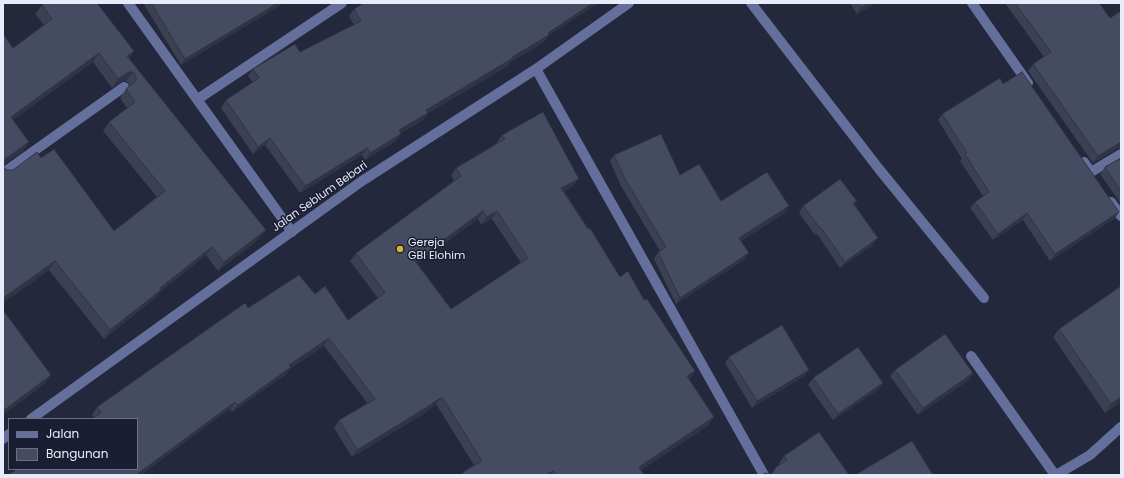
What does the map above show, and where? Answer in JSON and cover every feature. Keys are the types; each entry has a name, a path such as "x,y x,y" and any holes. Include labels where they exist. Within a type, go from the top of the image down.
{"street":[{"path":"128,3 292,232"},
{"path":"198,99 342,3"},
{"name":"Jalan Seblum Bebari","path":"31,418 362,181 536,69 629,3"},
{"path":"750,3 879,169 984,298"},
{"path":"972,3 1035,93"},
{"path":"536,69 764,475"},
{"path":"3,173 124,87"},
{"path":"1079,156 1093,175 1121,154"},
{"path":"1104,191 1121,216"},
{"path":"971,356 1056,475 1090,455 1121,427"}],"building":[{"path":"44,3 97,3 134,51 127,56 266,230 224,262 212,247 110,330 55,261 3,298 3,165 7,170 13,170 37,152 41,158 54,149 114,231 165,191 109,122 135,102 126,89 136,81 136,75 133,72 129,72 118,79 99,53 11,117 29,142 5,159 3,164 3,34 13,48 52,19 42,5"},
{"path":"151,3 278,3 185,59"},
{"path":"364,3 593,3 548,33 549,35 426,110 428,113 399,130 401,134 370,153 367,148 305,186 270,138 258,147 226,100 259,78 253,69 295,44 300,52 361,21 354,9"},
{"path":"859,3 869,3 861,7"},
{"path":"1015,3 1099,3 1110,18 1121,11 1121,142 1098,156 1033,64 1051,52"},
{"path":"1022,72 1119,212 1055,254 1027,213 998,234 975,202 989,192 965,154 967,153 942,114 1000,78 1003,84"},
{"path":"543,112 579,179 561,188 588,229 590,228 620,277 628,271 644,300 647,299 695,371 687,376 714,417 639,467 644,475 555,475 553,471 546,475 464,475 463,472 482,461 442,397 357,450 339,420 375,399 329,338 289,365 291,367 238,405 235,402 136,475 8,475 16,470 138,470 138,418 94,418 101,413 97,407 245,303 248,308 299,275 315,294 325,286 348,320 385,293 356,253 461,176 456,168 505,139 502,135","holes":["483,211 487,217 497,211 528,258 451,309 415,261"]},
{"path":"661,134 680,175 699,164 721,201 767,172 789,206 739,238 749,253 680,298 658,252 666,247 625,179 614,155"},
{"path":"1121,158 1121,191 1105,167"},
{"path":"840,179 857,201 853,203 878,238 845,262 803,206"},
{"path":"1121,286 1121,397 1111,404 1059,329"},
{"path":"3,310 51,375 3,411"},
{"path":"782,325 809,370 757,401 729,357"},
{"path":"945,334 973,373 923,408 895,370"},
{"path":"858,347 883,383 838,414 813,378"},
{"path":"819,432 849,475 762,475 765,473 773,473 776,467 787,460 784,456"},
{"path":"912,441 933,475 855,475"}],"place":[{"name":"Gereja GBI Elohim","path":"400,249"}]}
